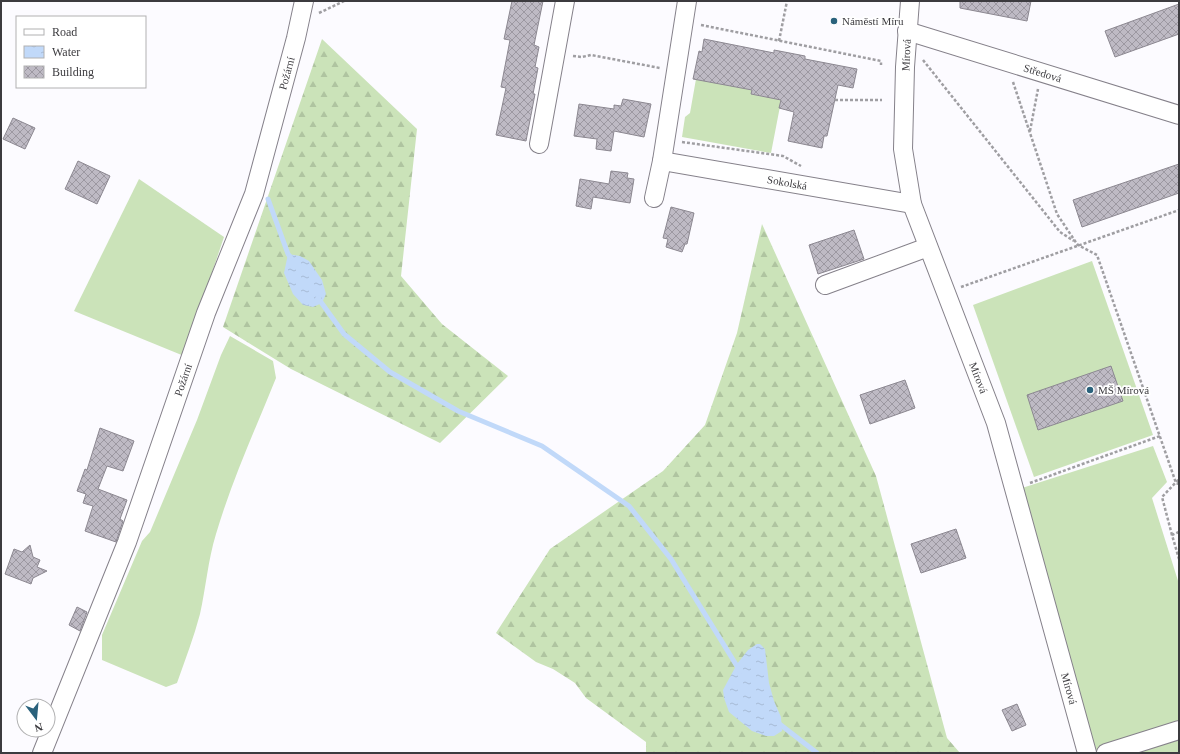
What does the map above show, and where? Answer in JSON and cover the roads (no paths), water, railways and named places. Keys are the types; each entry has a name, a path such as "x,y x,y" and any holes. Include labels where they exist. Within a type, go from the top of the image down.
{"street":[{"path":"539,144 565,1"},
{"path":"654,198 662,161 687,1"},
{"name":"Mírová","path":"910,1 907,31 903,149 912,204 996,424 1087,753"},
{"name":"Požární","path":"42,753 127,542 206,313 254,194 303,9"},
{"name":"Středová","path":"907,31 1179,115"},
{"name":"Sokolská","path":"662,161 912,204"},
{"path":"825,285 928,247"},
{"path":"1106,753 1179,730"}],"water":[{"path":"288,254 300,256 309,261 322,280 326,294 322,303 313,307 303,305 293,294 284,273"},
{"path":"757,644 760,644 765,649 769,683 774,701 781,717 782,731 774,736 766,736 752,731 729,712 724,698 723,690 737,664 748,650"}],"waterway":[{"path":"268,199 288,254 291,258"},
{"path":"318,298 344,334 390,372 458,411 542,446 629,506 671,559 740,671"},
{"path":"777,722 817,753"}],"place":[{"name":"Náměstí Míru","path":"834,21"},
{"name":"MŠ Mírová","path":"1090,390"}]}
